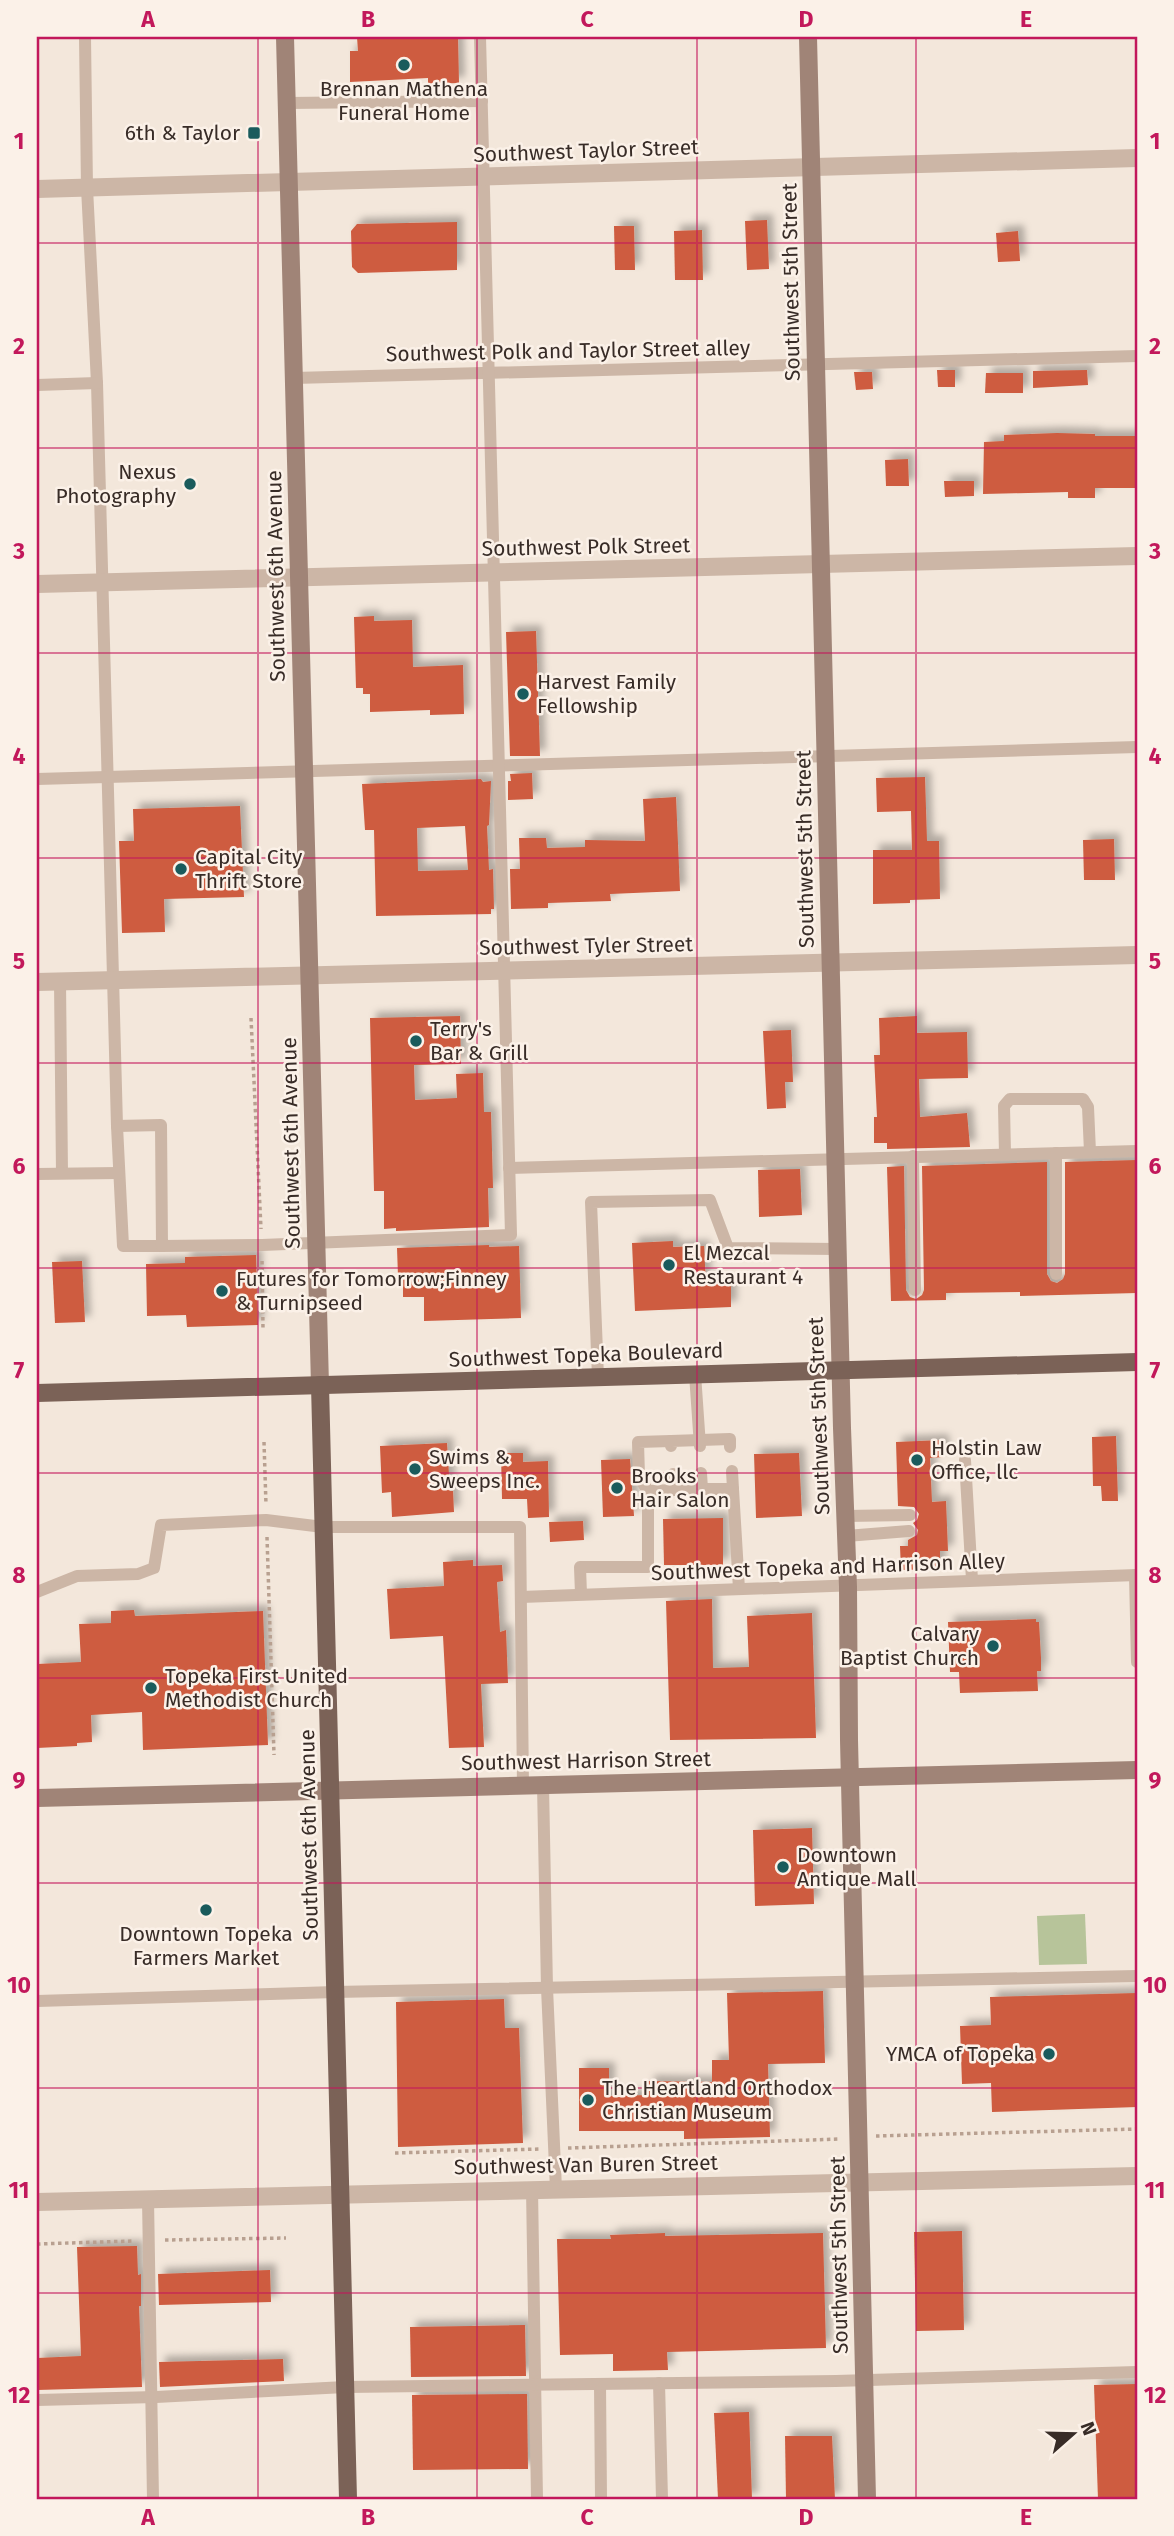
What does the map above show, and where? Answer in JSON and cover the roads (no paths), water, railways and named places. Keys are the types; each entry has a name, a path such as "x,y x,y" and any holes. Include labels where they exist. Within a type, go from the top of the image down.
{"main road":[{"name":"Southwest Topeka Boulevard","path":"37,1393 1137,1362"},
{"name":"Southwest 6th Avenue","path":"320,1385 348,2499"}],"street":[{"name":"Southwest 6th Avenue","path":"285,37 320,1385"},
{"name":"Southwest 5th Street","path":"808,37 840,1370 848,1587 867,2499"},
{"name":"Southwest Taylor Street","path":"37,189 1137,158"},
{"name":"Southwest Polk Street","path":"37,584 1137,556"},
{"name":"Southwest Tyler Street","path":"37,982 1137,955"},
{"name":"Southwest Harrison Street","path":"37,1798 1137,1770"},
{"name":"Southwest Van Buren Street","path":"37,2202 1137,2176"}],"lane":[{"path":"85,37 87,188 97,383 117,1126 124,1246 262,1245 511,1235 480,37"},
{"path":"287,103 482,101"},
{"name":"Southwest Polk and Taylor Street alley","path":"294,378 1137,356"},
{"path":"37,385 97,383"},
{"path":"37,779 1137,747"},
{"path":"60,981 62,1174"},
{"path":"1005,1154 1004,1106 1010,1100 1083,1099 1088,1107 1090,1152"},
{"path":"117,1126 161,1125 162,1246"},
{"path":"509,1168 835,1157 1137,1151"},
{"path":"1056,1153 1056,1274"},
{"path":"913,1156 915,1290"},
{"path":"37,1174 119,1173"},
{"path":"598,1377 591,1202 710,1200 728,1248 837,1249"},
{"path":"695,1374 700,1443"},
{"path":"647,1592 648,1491 639,1477 638,1442 671,1444 730,1439 730,1447"},
{"path":"965,1460 972,1580"},
{"path":"732,1471 739,1589"},
{"path":"673,1474 673,1490"},
{"path":"701,1474 702,1489"},
{"path":"648,1491 733,1489"},
{"path":"845,1516 910,1515"},
{"path":"37,1592 77,1576 138,1574 155,1568 161,1525 266,1520 323,1527 520,1527 523,1786"},
{"path":"846,1536 909,1531"},
{"path":"581,1594 580,1567 648,1567"},
{"path":"1136,1575 1137,1662"},
{"name":"Southwest Topeka and Harrison Alley","path":"521,1597 1136,1575"},
{"path":"543,1785 547,1988 556,2189"},
{"path":"37,2001 335,1992 1137,1976"},
{"path":"532,2189 537,2499"},
{"path":"148,2199 153,2499"},
{"path":"37,2400 150,2398 345,2387 1137,2372"},
{"path":"659,2383 662,2499"},
{"path":"600,2384 601,2499"}],"place":[{"name":"Brennan Mathena Funeral Home","path":"404,65"},
{"name":"6th & Taylor","path":"254,133"},
{"name":"Nexus Photography","path":"190,484"},
{"name":"Harvest Family Fellowship","path":"523,694"},
{"name":"Capital City Thrift Store","path":"181,869"},
{"name":"Terry's Bar & Grill","path":"416,1041"},
{"name":"El Mezcal Restaurant 4","path":"669,1265"},
{"name":"Futures for Tomorrow;Finney & Turnipseed","path":"222,1291"},
{"name":"Holstin Law Office, llc","path":"917,1460"},
{"name":"Swims & Sweeps Inc.","path":"415,1469"},
{"name":"Brooks Hair Salon","path":"617,1488"},
{"name":"Calvary Baptist Church","path":"993,1646"},
{"name":"Topeka First United Methodist Church","path":"151,1688"},
{"name":"Downtown Antique Mall","path":"783,1867"},
{"name":"Downtown Topeka Farmers Market","path":"206,1910"},
{"name":"YMCA of Topeka","path":"1049,2054"},
{"name":"The Heartland Orthodox Christian Museum","path":"588,2100"}]}
